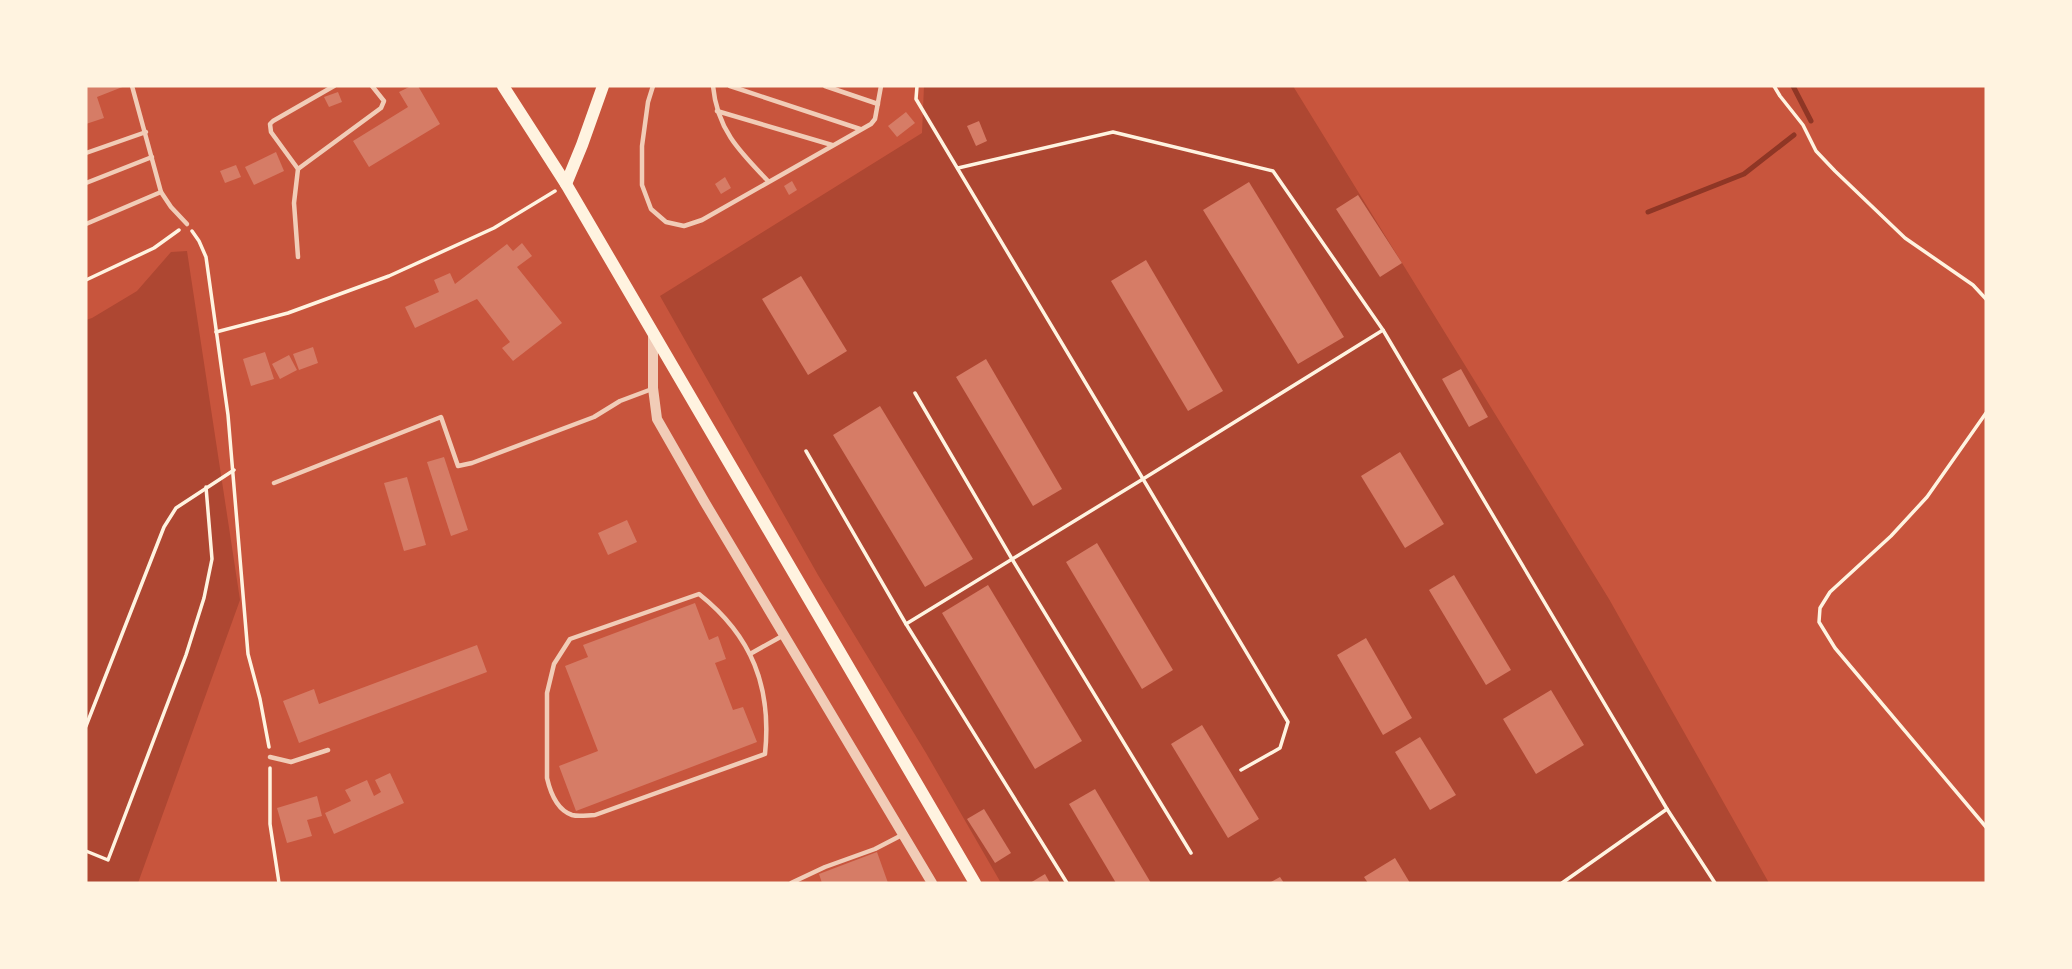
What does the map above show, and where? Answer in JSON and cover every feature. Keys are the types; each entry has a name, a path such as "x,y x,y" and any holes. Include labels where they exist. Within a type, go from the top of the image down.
{"main road":[{"path":"503,86 566,184 975,883"},
{"path":"566,184 603,86"}],"street":[{"path":"653,333 653,388 657,419 932,883"}],"lane":[{"path":"132,86 161,192 187,224"},
{"path":"298,257 294,203 298,169 271,132 270,124 334,86"},
{"path":"298,169 381,108 384,101 372,86"},
{"path":"653,86 642,146 642,185 651,209 666,222 684,226 702,220 874,121 881,86"},
{"path":"713,86 717,111 728,136 768,181"},
{"path":"730,86 861,130"},
{"path":"825,86 878,104"},
{"path":"717,111 833,145"},
{"path":"86,153 146,132"},
{"path":"86,183 152,157"},
{"path":"86,224 161,192"},
{"path":"274,483 441,417 458,466 472,463 594,417 620,401 653,388"},
{"path":"699,594 728,621 750,654 758,673 767,713 765,754 595,814 572,815 565,811 554,797 547,778 547,693 554,664 570,639 699,594"},
{"path":"750,654 785,634"},
{"path":"270,757 291,762 328,750"},
{"path":"791,883 875,849 902,835"}],"path":[{"path":"917,86 916,99 1288,722 1280,748 1241,770"},
{"path":"1774,86 1803,125 1816,151 1835,172 1905,238 1973,285 1986,299"},
{"path":"958,168 1112,132 1273,171 1383,330 1667,809 1715,883"},
{"path":"216,332 288,313 389,276 494,228 566,184"},
{"path":"86,280 155,248 187,224 199,241 205,257 234,470 248,654 270,745 270,824 279,883"},
{"path":"906,624 1383,330"},
{"path":"915,393 1012,559 1191,853"},
{"path":"1986,414 1927,497 1891,536 1830,592 1820,608 1819,622 1835,648 1986,827"},
{"path":"806,451 906,624 1067,883"},
{"path":"86,726 164,527 176,508 234,470"},
{"path":"86,851 108,860 186,655 204,598 212,559 206,487"},
{"path":"1562,883 1667,809"}],"shaded area":[{"path":"924,86 1293,86 1609,599 1769,883 1001,883 818,575 660,296 922,133"},
{"path":"187,251 240,600 138,883 86,883 86,320 137,291 171,252"}],"building":[{"path":"86,86 125,86 97,97 104,118 86,124"},
{"path":"411,86 418,86 440,124 369,167 353,141 408,107 399,92"},
{"path":"338,92 342,102 329,107 324,97"},
{"path":"906,112 915,123 897,137 888,126"},
{"path":"979,121 987,141 976,146 967,126"},
{"path":"276,152 284,171 254,185 245,167"},
{"path":"236,165 241,177 225,183 220,171"},
{"path":"725,177 731,188 721,194 715,184"},
{"path":"792,181 797,190 789,195 784,186"},
{"path":"1249,182 1344,337 1298,364 1203,210"},
{"path":"1358,195 1402,263 1380,277 1336,209"},
{"path":"522,243 532,256 517,267 562,323 513,361 502,348 510,342 477,299 415,328 405,307 439,292 434,280 450,273 455,284 507,244 513,251"},
{"path":"1146,260 1223,391 1188,411 1111,281"},
{"path":"801,276 847,351 808,375 762,299"},
{"path":"313,347 318,363 299,370 293,354"},
{"path":"265,352 274,379 251,386 243,359"},
{"path":"289,355 297,370 280,379 272,364"},
{"path":"986,359 1062,489 1033,506 956,377"},
{"path":"1461,369 1488,417 1469,427 1442,379"},
{"path":"880,406 973,559 925,587 833,435"},
{"path":"1400,452 1444,524 1405,548 1361,476"},
{"path":"444,457 468,530 451,536 427,462"},
{"path":"407,477 426,545 404,551 384,483"},
{"path":"627,520 637,542 608,555 598,533"},
{"path":"1097,543 1173,670 1142,689 1066,562"},
{"path":"1454,575 1511,670 1486,685 1429,590"},
{"path":"988,585 1082,741 1035,769 942,613"},
{"path":"695,603 709,640 718,636 726,659 715,663 733,710 743,707 757,742 576,811 559,766 598,751 565,666 588,657 583,645"},
{"path":"1366,638 1412,718 1383,735 1337,655"},
{"path":"477,645 487,672 299,743 283,701 314,689 319,704"},
{"path":"1551,690 1584,745 1536,774 1503,719"},
{"path":"1202,725 1259,819 1228,838 1171,744"},
{"path":"1420,737 1456,795 1430,810 1395,752"},
{"path":"390,773 404,803 334,834 325,813 351,801 345,790 367,780 374,796 381,792 375,780"},
{"path":"1095,789 1151,883 1116,883 1069,804"},
{"path":"317,796 322,816 307,820 312,836 287,843 277,808"},
{"path":"984,809 1011,853 995,863 967,819"},
{"path":"877,852 888,883 822,883 819,874"},
{"path":"1395,858 1410,883 1368,883 1364,877"},
{"path":"1045,874 1050,883 1030,883"},
{"path":"1280,877 1284,883 1269,883"}],"waterway":[{"path":"1793,86 1811,121"},
{"path":"1648,212 1744,174 1794,135"}]}
